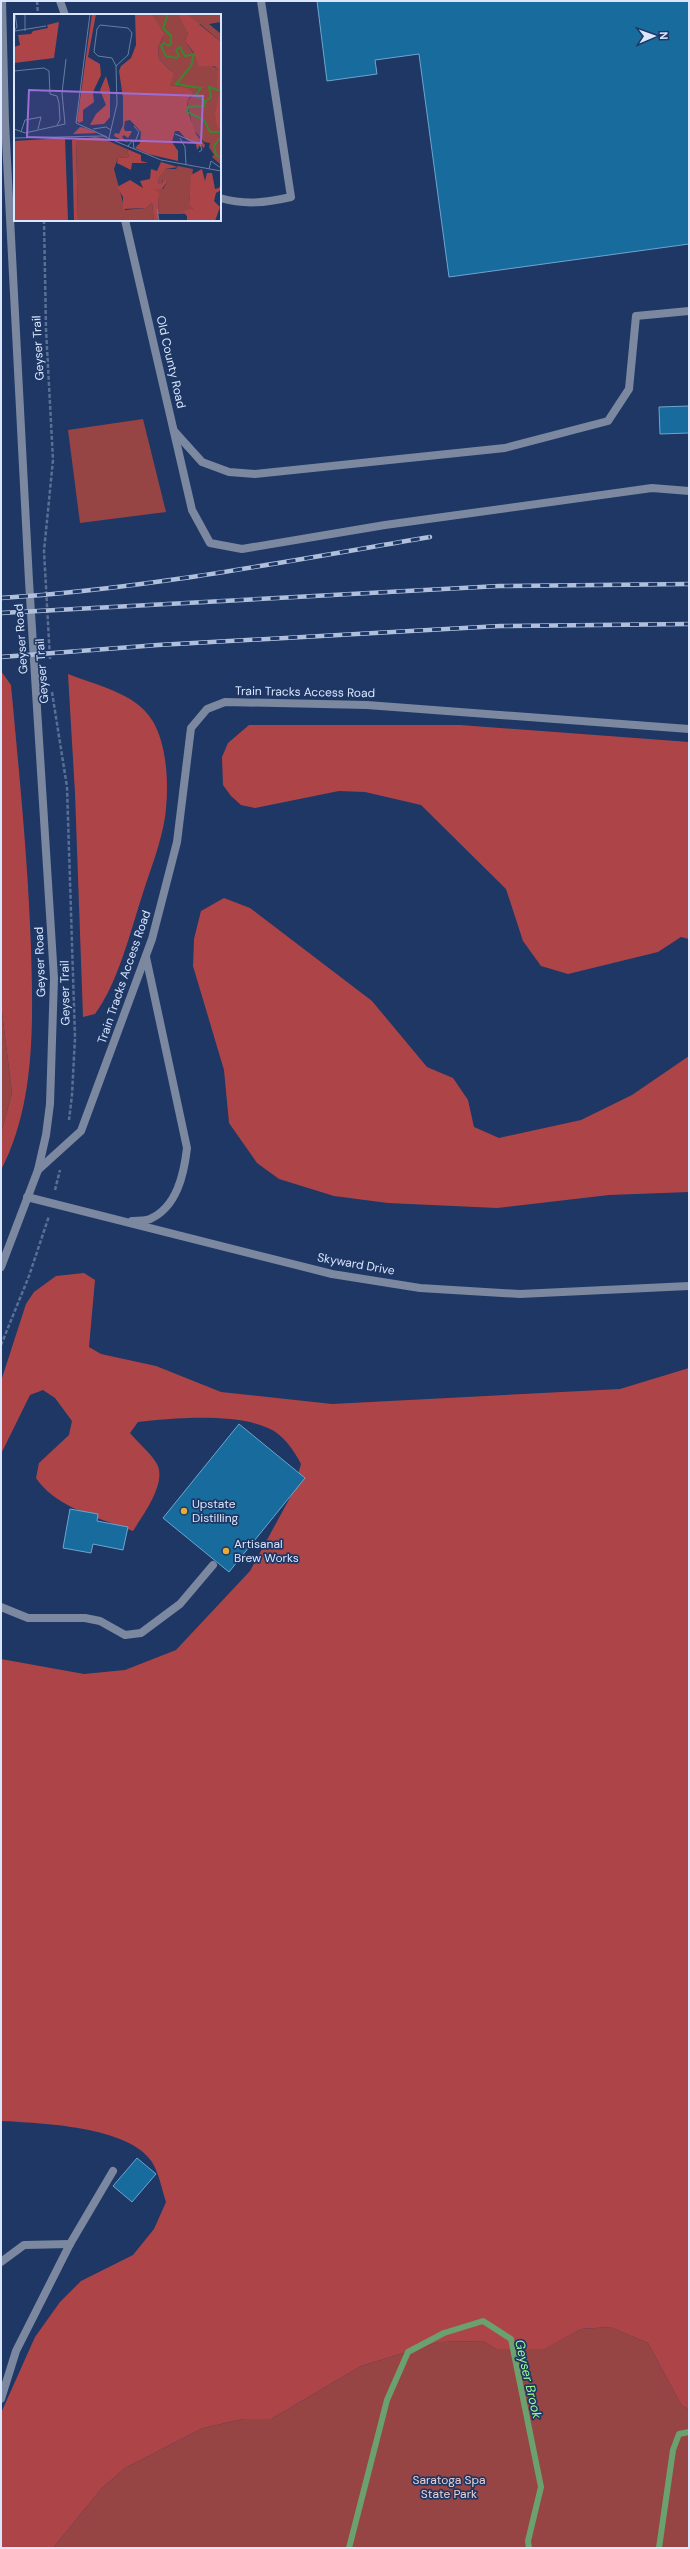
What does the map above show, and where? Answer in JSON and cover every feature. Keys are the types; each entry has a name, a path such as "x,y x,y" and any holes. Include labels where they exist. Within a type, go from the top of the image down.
{"street":[{"name":"Geyser Road","path":"1,1267 38,1170 50,1104 54,978 30,581 5,122 2,1"},
{"path":"60,1 65,14"},
{"path":"221,198 236,202 259,204 291,197 261,1"},
{"name":"Old County Road","path":"125,221 192,510 210,543 242,549 385,525 644,489 689,491"},
{"path":"174,430 202,462 229,472 255,474 505,448 608,421 629,389 636,316 689,311"},
{"name":"Train Tracks Access Road","path":"38,1170 81,1132 146,956 177,842 191,728 207,709 225,702 367,705 689,729"},
{"path":"126,1222 150,1219 170,1204 184,1175 187,1148 146,956"},
{"name":"Skyward Drive","path":"27,1197 332,1274 420,1288 520,1294 689,1286"},
{"path":"1,1607 28,1618 85,1618 100,1621 125,1635 141,1633 180,1604 213,1566"},
{"path":"1,2399 16,2351 70,2244 113,2171"},
{"path":"1,2262 24,2244 70,2244"}],"path":[{"path":"37,1 38,14"},
{"name":"Geyser Trail","path":"44,221 46,329 53,460 44,551 51,668"},
{"name":"Geyser Trail","path":"52,691 67,787 75,1038 69,1120"},
{"path":"1,1345 29,1276 46,1225"}],"green space":[{"path":"143,419 166,512 80,523 68,430"},
{"path":"1,1004 12,1093 1,1133"},
{"name":"Saratoga Spa State Park","path":"610,2327 648,2343 682,2406 689,2409 689,2548 53,2548 102,2488 125,2468 203,2428 243,2419 271,2419 361,2366 439,2342 483,2341 496,2349 543,2349 581,2329"}],"shaded area":[{"path":"1,671 11,685 23,816 31,948 32,1033 30,1061 21,1117 1,1170 1,1133 12,1093 1,1004"},
{"path":"68,674 126,696 145,711 152,720 161,742 167,781 165,817 161,837 123,957 110,988 95,1014 83,1017 75,793"},
{"path":"249,725 460,725 689,742 689,939 681,937 658,952 568,974 541,966 523,941 506,889 421,805 365,792 339,791 255,808 241,805 231,796 223,785 222,757 228,743"},
{"path":"224,898 250,908 372,1001 427,1067 453,1078 468,1100 474,1127 499,1138 581,1120 632,1095 689,1056 689,1192 609,1195 497,1208 388,1203 334,1196 279,1179 257,1163 229,1123 224,1070 193,966 194,939 201,911"},
{"path":"84,1273 95,1280 89,1347 101,1354 156,1366 221,1392 332,1404 620,1389 689,1368 689,2409 682,2406 648,2343 610,2327 581,2329 544,2349 496,2349 483,2341 439,2342 361,2366 271,2419 243,2419 203,2428 125,2468 102,2488 53,2548 1,2548 1,2413 35,2337 60,2302 81,2281 133,2255 154,2229 166,2202 152,2162 140,2150 124,2141 104,2134 59,2125 1,2121 1,1659 84,1674 125,1670 176,1650 250,1571 292,1494 301,1464 293,1450 282,1438 274,1431 260,1425 244,1421 207,1418 138,1422 130,1433 157,1464 159,1480 148,1508 133,1531 67,1505 55,1497 36,1478 39,1463 69,1435 72,1421 55,1398 43,1390 30,1395 1,1454 1,1381 26,1304 34,1292 56,1276"}],"building":[{"path":"317,1 689,1 689,244 449,277 419,54 375,60 377,74 327,81"},
{"path":"689,406 689,433 660,434 659,407"},
{"path":"239,1424 305,1478 229,1572 163,1518"},
{"path":"70,1509 98,1514 97,1521 128,1527 123,1550 93,1544 91,1553 63,1548"},
{"path":"137,2158 156,2174 132,2202 113,2186"}],"waterway":[{"name":"Geyser Brook","path":"349,2548 387,2400 408,2352 444,2333 483,2321 511,2339 541,2487 528,2541 529,2548"},
{"name":"Geyser Brook","path":"659,2548 673,2450 679,2434 689,2432"}],"railway":[{"path":"1,598 55,594 163,581 430,537"},
{"path":"1,613 499,586 689,584"},
{"path":"1,657 158,645 500,626 689,624"}],"place":[{"name":"Upstate Distilling","path":"184,1511"},
{"name":"Artisanal Brew Works","path":"226,1551"}]}
